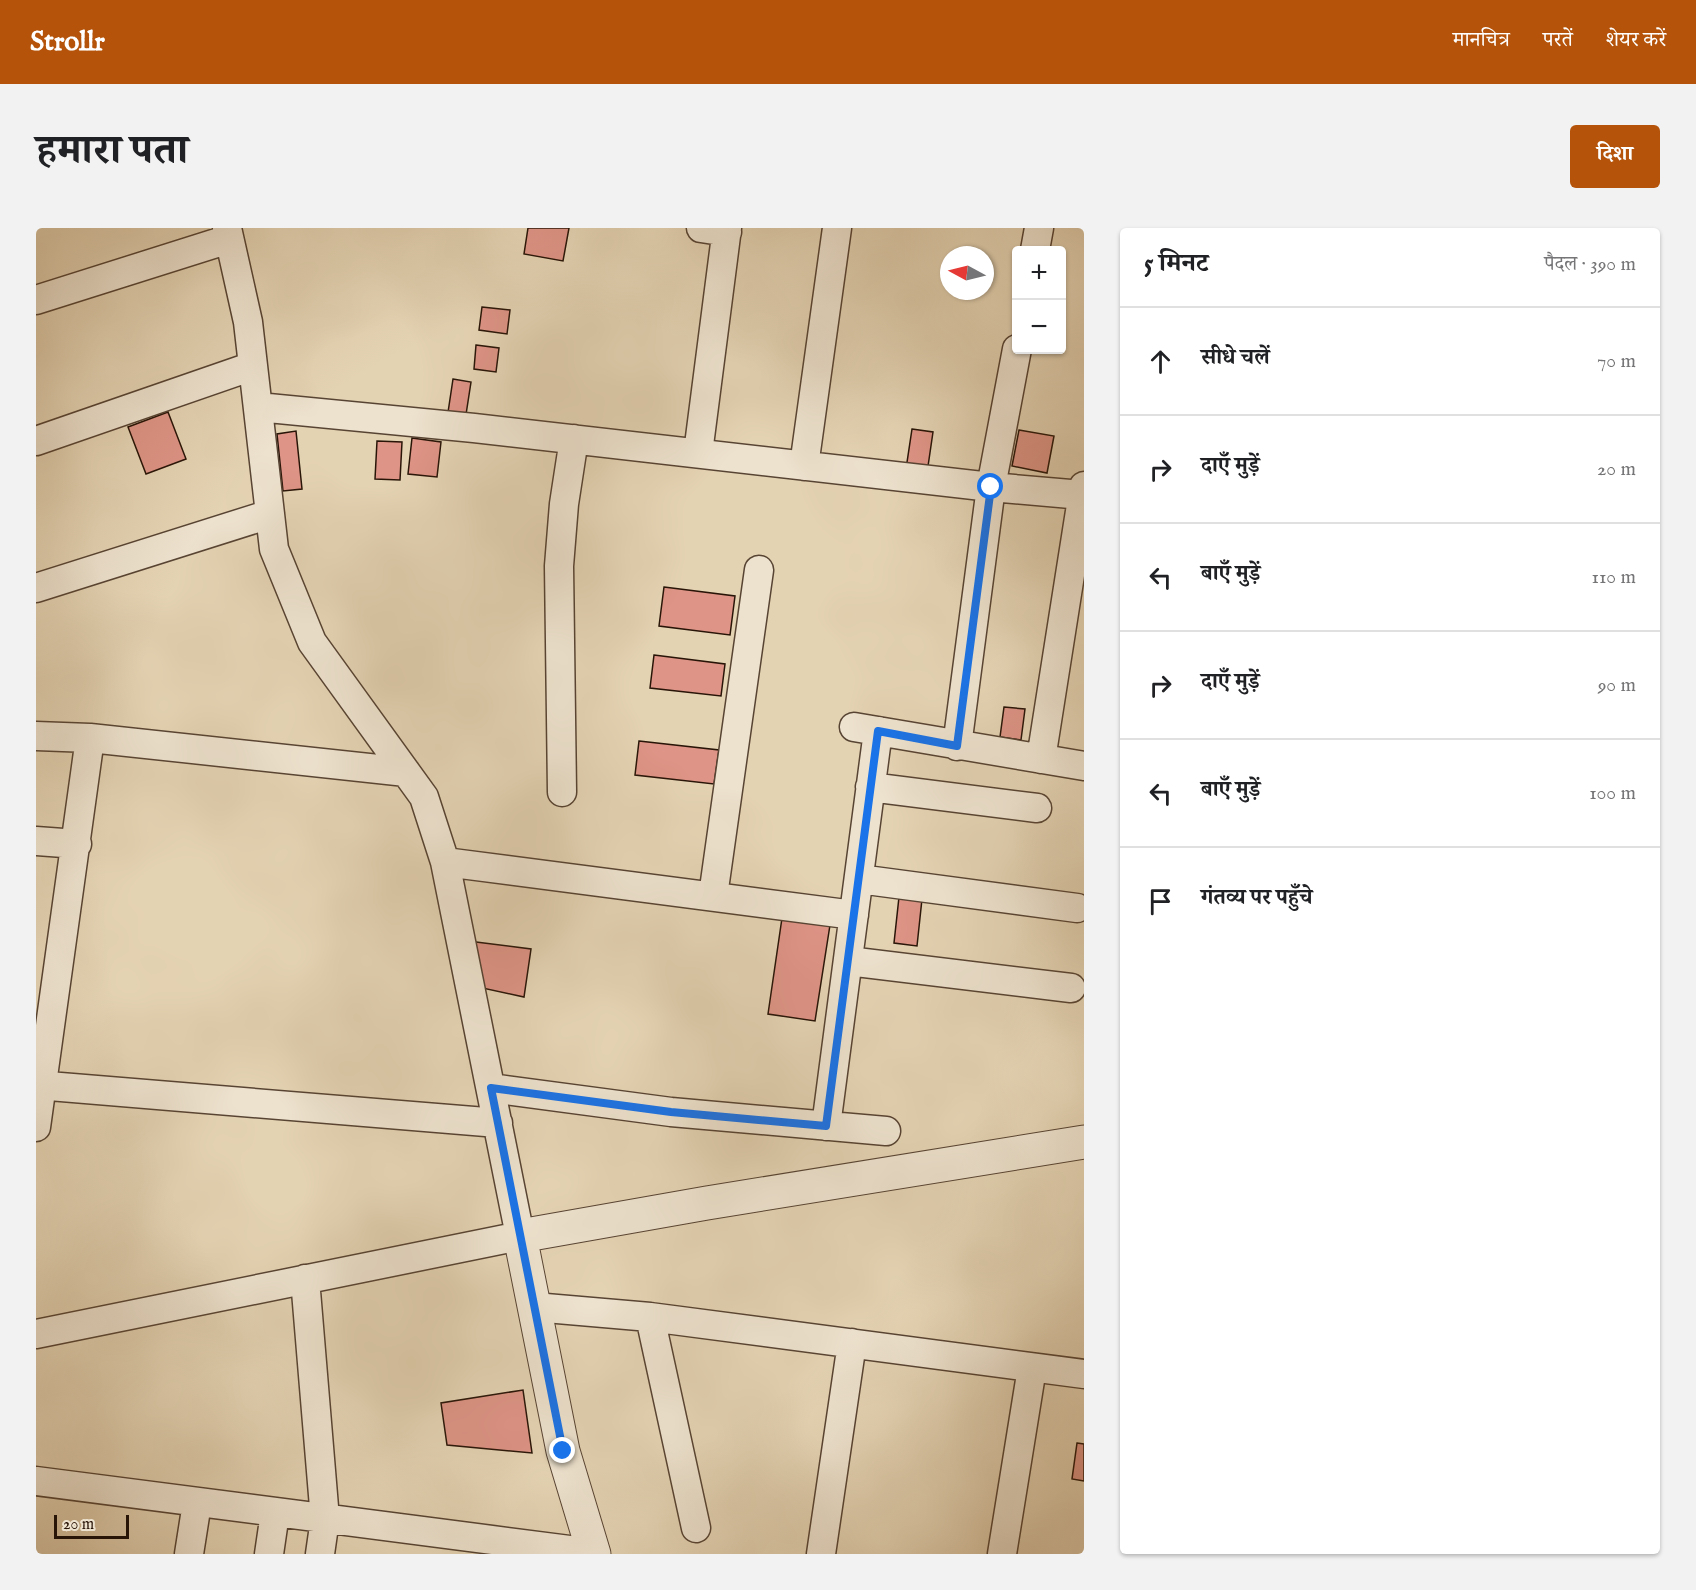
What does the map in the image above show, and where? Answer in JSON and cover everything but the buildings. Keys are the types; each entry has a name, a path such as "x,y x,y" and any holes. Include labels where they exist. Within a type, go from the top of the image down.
{"street":[{"path":"804,466 837,228"},
{"path":"1036,246 1039,228"},
{"path":"698,453 718,229"},
{"path":"36,300 228,233 248,322 274,549 312,642 424,797 445,862 563,1451 593,1553 424,1543 325,1519 36,1481"},
{"path":"957,746 991,487 1016,354"},
{"path":"36,441 253,366"},
{"path":"258,407 574,439 991,487 1083,491 1041,759"},
{"path":"562,792 559,566 564,504 574,439"},
{"path":"36,588 270,514"},
{"path":"713,896 759,570"},
{"path":"826,1126 870,788 866,729 1084,766"},
{"path":"36,736 90,738 406,772"},
{"path":"36,1127 40,1085 77,844 90,738"},
{"path":"870,788 1037,808"},
{"path":"36,841 77,844"},
{"path":"445,862 854,915"},
{"path":"859,879 1077,908"},
{"path":"848,961 1071,988"},
{"path":"40,1085 498,1123"},
{"path":"491,1088 671,1112 886,1131"},
{"path":"36,1334 520,1236 707,1203 1084,1142"},
{"path":"305,1280 325,1519 320,1554"},
{"path":"534,1307 650,1317 1032,1368 1084,1371"},
{"path":"650,1317 696,1528"},
{"path":"821,1554 852,1343"},
{"path":"1002,1554 1032,1368"},
{"path":"189,1554 197,1503"},
{"path":"269,1554 275,1513"}],"route":[{"path":"563,1451 491,1088 671,1112 826,1126 878,731 957,746 991,487"}]}
